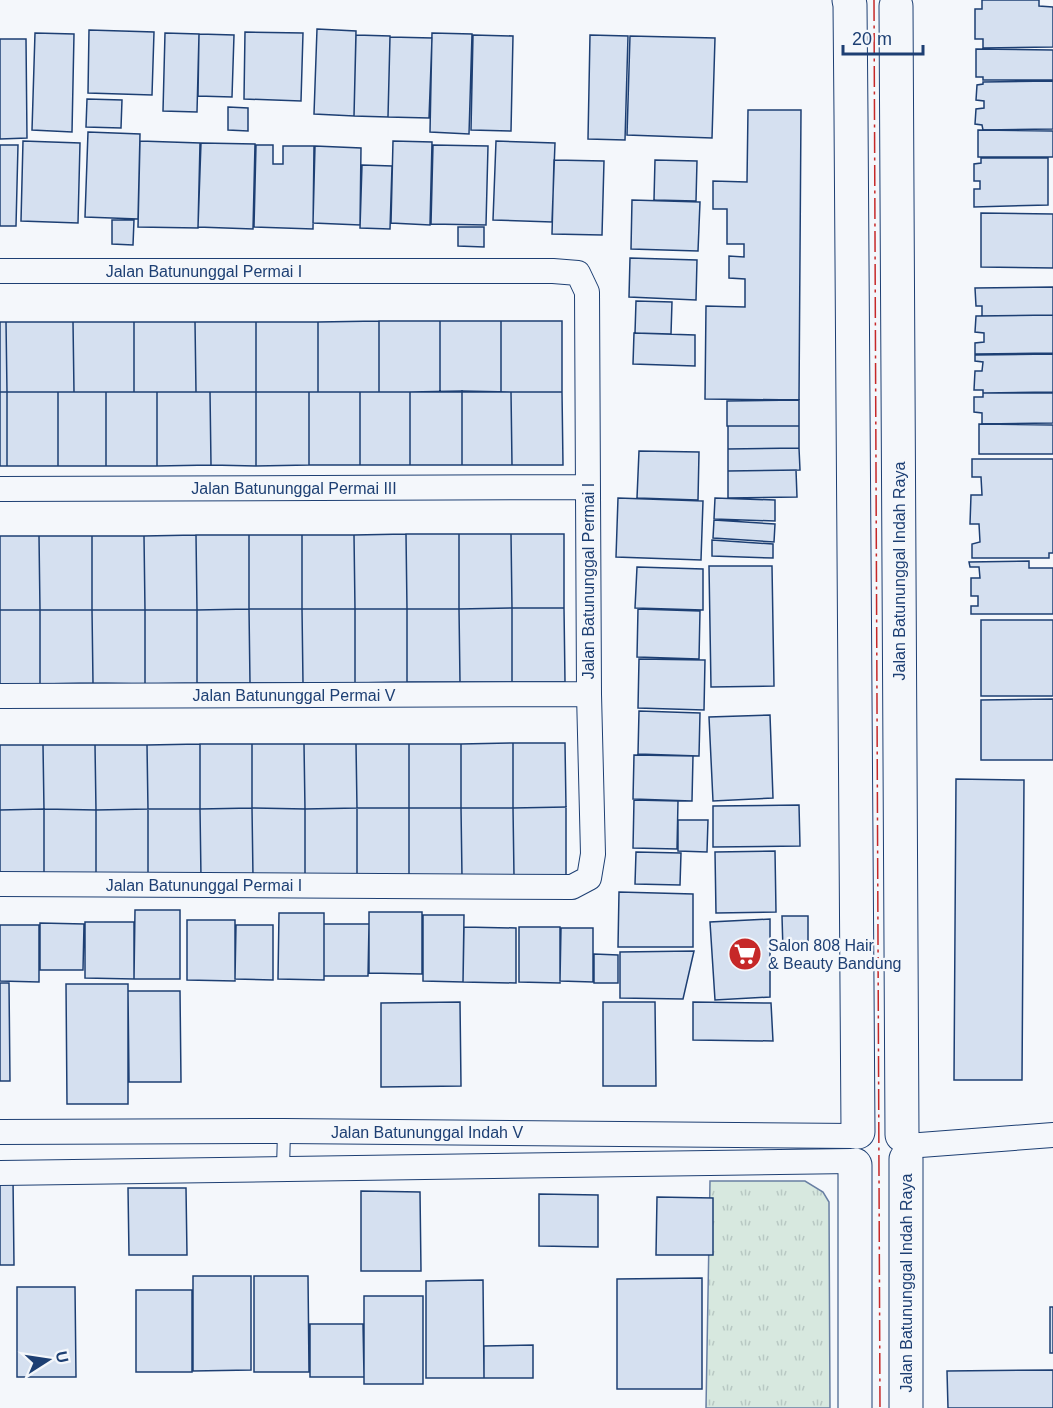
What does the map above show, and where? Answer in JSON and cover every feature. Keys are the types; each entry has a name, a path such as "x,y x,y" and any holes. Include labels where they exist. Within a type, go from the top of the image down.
{"street":[{"path":"855,1408 850,3 873,14 896,3"},
{"name":"Jalan Batununggal Indah Raya","path":"896,3 906,1408"},
{"name":"Jalan Batununggal Permai I","path":"0,271 553,271 578,273 587,292 589,694 593,854 589,878 572,887 0,884"},
{"name":"Jalan Batununggal Permai III","path":"0,489 587,487"},
{"name":"Jalan Batununggal Permai V","path":"0,696 589,694"},
{"path":"873,1121 892,1124 900,1130 905,1146 902,1168 895,1175 885,1178 875,1179 865,1176 855,1148 863,1125 873,1121"},
{"name":"Jalan Batununggal Indah V","path":"0,1132 284,1131 855,1148"},
{"path":"905,1146 1053,1135"},
{"name":"Jalan Batununggal Indah V","path":"0,1173 283,1169 855,1148"}],"lane":[{"path":"283,1169 284,1131"}],"green space":[{"path":"710,1181 805,1181 823,1192 829,1202 830,1408 706,1408"}],"building":[{"path":"982,0 1039,0 1039,6 1053,7 1053,47 983,48 983,39 975,39 975,9 982,9"},
{"path":"317,29 356,31 354,116 314,114"},
{"path":"89,30 154,32 152,95 88,93"},
{"path":"245,32 303,33 301,101 244,99"},
{"path":"35,33 74,34 72,132 32,130"},
{"path":"165,33 199,34 197,112 163,111"},
{"path":"432,33 472,34 469,134 430,132"},
{"path":"199,34 234,35 232,97 198,96"},
{"path":"356,35 390,36 388,117 354,116"},
{"path":"473,35 513,36 511,131 471,130"},
{"path":"590,35 628,36 625,140 588,139"},
{"path":"630,36 715,38 712,138 627,135"},
{"path":"390,37 432,38 429,118 388,117"},
{"path":"0,39 26,39 27,138 0,139"},
{"path":"976,49 1053,50 1053,80 983,80 983,77 976,77"},
{"path":"1053,81 1053,129 983,130 982,125 975,124 976,109 984,108 984,101 976,100 977,85 983,82"},
{"path":"87,99 122,100 121,128 86,127"},
{"path":"228,107 248,108 248,131 228,130"},
{"path":"748,110 801,110 799,400 705,399 706,306 745,307 745,279 729,278 729,256 744,257 744,244 727,244 727,209 713,209 713,181 747,182"},
{"path":"978,130 1053,131 1053,157 978,157"},
{"path":"88,132 140,134 138,219 85,217"},
{"path":"23,141 80,143 78,223 21,221"},
{"path":"140,141 200,143 198,228 138,227"},
{"path":"393,141 432,142 430,225 391,223"},
{"path":"496,141 555,143 552,222 493,220"},
{"path":"201,143 255,144 253,229 198,227"},
{"path":"0,145 18,145 16,226 0,226"},
{"path":"256,145 273,145 273,164 283,164 283,146 314,146 313,229 254,227"},
{"path":"433,145 488,146 486,225 431,224"},
{"path":"315,146 361,148 360,225 313,223"},
{"path":"981,158 1048,158 1048,205 974,207 974,189 980,189 980,181 974,181 974,164 981,163"},
{"path":"554,160 604,161 602,235 552,234"},
{"path":"655,160 697,161 696,201 654,200"},
{"path":"362,165 392,166 390,229 360,228"},
{"path":"632,200 700,202 698,251 631,249"},
{"path":"981,213 1053,214 1053,268 981,267"},
{"path":"112,220 134,220 133,245 112,244"},
{"path":"458,227 484,227 484,247 458,246"},
{"path":"630,258 697,260 696,300 629,297"},
{"path":"1053,287 1053,315 982,316 982,306 976,306 975,288"},
{"path":"636,301 672,302 671,334 635,333"},
{"path":"1053,315 1053,353 975,354 975,343 984,342 984,333 975,332 976,316"},
{"path":"379,321 440,321 440,392 379,392"},
{"path":"379,321 379,392 318,392 318,322"},
{"path":"440,321 501,321 501,392 440,392"},
{"path":"501,321 562,321 562,392 501,392"},
{"path":"0,322 6,322 7,392 0,392"},
{"path":"6,322 73,322 74,392 7,392"},
{"path":"73,322 134,322 134,392 74,392"},
{"path":"134,322 195,322 196,392 134,392"},
{"path":"195,322 256,322 256,392 196,392"},
{"path":"256,322 318,322 318,392 256,392"},
{"path":"634,333 695,335 695,366 633,364"},
{"path":"1053,354 1053,392 983,393 983,390 974,390 975,371 982,371 983,362 975,361 975,355"},
{"path":"462,391 511,392 512,465 462,465"},
{"path":"462,391 462,465 410,465 410,392"},
{"path":"0,392 7,392 7,466 0,466"},
{"path":"7,392 58,392 58,466 7,466"},
{"path":"58,392 106,392 106,466 58,466"},
{"path":"106,392 157,392 157,466 106,466"},
{"path":"157,392 210,392 211,465 157,466"},
{"path":"210,392 256,392 256,466 211,465"},
{"path":"256,392 309,392 309,465 256,466"},
{"path":"309,392 360,392 360,465 309,465"},
{"path":"360,392 410,392 410,465 360,465"},
{"path":"511,392 562,392 563,465 512,465"},
{"path":"983,393 1053,393 1053,423 982,424 982,413 974,412 974,397 983,397"},
{"path":"799,400 799,426 727,426 727,401"},
{"path":"979,424 1053,425 1053,454 979,454"},
{"path":"728,426 799,426 799,448 728,449"},
{"path":"799,448 800,470 728,471 728,449"},
{"path":"639,451 699,452 698,500 637,498"},
{"path":"972,459 1053,459 1053,553 1049,553 1049,558 972,558 972,544 980,542 979,524 970,524 971,495 982,495 981,477 972,477"},
{"path":"796,470 797,497 728,498 728,471"},
{"path":"618,498 703,501 701,560 616,557"},
{"path":"715,498 775,500 775,521 714,519"},
{"path":"714,520 775,524 774,542 713,538"},
{"path":"406,534 407,609 355,609 354,535"},
{"path":"406,534 459,534 459,609 407,609"},
{"path":"459,534 511,534 512,608 459,609"},
{"path":"511,534 564,534 564,608 512,608"},
{"path":"196,535 197,610 145,610 144,536"},
{"path":"196,535 249,535 249,609 197,610"},
{"path":"249,535 302,535 302,609 249,609"},
{"path":"302,535 354,535 355,609 302,609"},
{"path":"0,536 39,536 40,610 0,610"},
{"path":"39,536 92,536 92,610 40,610"},
{"path":"92,536 144,536 145,610 92,610"},
{"path":"712,540 773,544 773,558 712,556"},
{"path":"1029,561 1029,568 1053,568 1053,614 971,614 971,606 978,606 978,596 971,596 971,578 980,578 979,567 970,567 969,562"},
{"path":"709,566 772,566 774,686 711,687"},
{"path":"637,567 703,569 703,610 635,608"},
{"path":"512,608 564,608 565,682 512,682"},
{"path":"512,608 512,682 460,682 459,609"},
{"path":"249,609 302,609 303,683 250,683"},
{"path":"249,609 250,683 197,683 197,610"},
{"path":"302,609 355,609 355,683 303,683"},
{"path":"355,609 407,609 407,682 355,683"},
{"path":"407,609 459,609 460,682 407,682"},
{"path":"638,609 700,611 699,659 637,657"},
{"path":"0,610 40,610 40,684 0,684"},
{"path":"40,610 92,610 93,683 40,684"},
{"path":"92,610 145,610 145,684 93,683"},
{"path":"145,610 197,610 197,683 145,684"},
{"path":"981,620 1053,620 1053,696 981,696"},
{"path":"639,659 705,660 704,710 638,708"},
{"path":"1053,699 1053,760 981,760 981,700"},
{"path":"639,711 700,713 699,756 638,754"},
{"path":"770,715 773,798 713,801 709,717"},
{"path":"513,743 513,808 461,808 461,744"},
{"path":"513,743 565,743 566,807 513,808"},
{"path":"200,744 200,809 148,809 147,745"},
{"path":"200,744 252,744 252,808 200,809"},
{"path":"252,744 304,744 305,809 252,808"},
{"path":"304,744 356,744 357,808 305,809"},
{"path":"356,744 409,744 409,808 357,808"},
{"path":"409,744 461,744 461,808 409,808"},
{"path":"0,745 43,745 44,809 0,810"},
{"path":"43,745 95,745 96,810 44,809"},
{"path":"95,745 147,745 148,809 96,810"},
{"path":"634,755 693,756 692,801 633,799"},
{"path":"956,779 1024,780 1022,1080 954,1080"},
{"path":"634,800 678,801 677,849 633,848"},
{"path":"799,805 800,846 713,847 713,806"},
{"path":"566,807 566,876 514,876 513,808"},
{"path":"252,808 305,809 305,877 253,877"},
{"path":"252,808 253,877 201,878 200,809"},
{"path":"357,808 409,808 409,877 357,877"},
{"path":"357,808 357,877 305,877 305,809"},
{"path":"409,808 461,808 462,877 409,877"},
{"path":"461,808 513,808 514,876 462,877"},
{"path":"44,809 96,810 96,878 44,878"},
{"path":"44,809 44,878 0,879 0,810"},
{"path":"148,809 200,809 201,878 148,878"},
{"path":"148,809 148,878 96,878 96,810"},
{"path":"678,820 708,820 707,852 678,851"},
{"path":"775,851 776,912 716,913 715,852"},
{"path":"636,852 681,853 680,885 635,884"},
{"path":"619,892 693,894 693,947 618,947"},
{"path":"135,910 180,910 180,979 134,979"},
{"path":"369,912 422,912 422,974 369,973"},
{"path":"279,913 324,913 324,980 278,979"},
{"path":"423,915 464,915 463,982 423,981"},
{"path":"782,916 808,916 808,951 783,951"},
{"path":"770,919 770,997 715,1000 710,922"},
{"path":"187,920 235,920 235,981 187,980"},
{"path":"85,922 134,922 134,979 85,978"},
{"path":"40,923 84,924 83,970 40,970"},
{"path":"324,924 369,924 368,976 324,976"},
{"path":"0,925 39,925 39,982 0,981"},
{"path":"236,925 273,925 273,980 235,979"},
{"path":"464,927 516,928 516,983 463,982"},
{"path":"519,927 560,927 560,983 519,982"},
{"path":"561,928 593,928 593,982 560,981"},
{"path":"694,951 683,999 620,998 620,952"},
{"path":"594,954 618,955 618,983 594,983"},
{"path":"0,983 9,983 10,1081 0,1081"},
{"path":"66,984 128,984 128,1104 67,1104"},
{"path":"128,991 180,991 181,1082 129,1082"},
{"path":"460,1002 461,1086 381,1087 381,1003"},
{"path":"603,1002 655,1002 656,1086 603,1086"},
{"path":"693,1002 771,1003 773,1041 693,1040"},
{"path":"0,1179 13,1179 14,1265 0,1265"},
{"path":"128,1188 186,1188 187,1255 129,1255"},
{"path":"361,1191 420,1192 421,1271 361,1271"},
{"path":"539,1194 598,1195 598,1247 539,1246"},
{"path":"657,1197 713,1198 713,1255 656,1255"},
{"path":"193,1276 251,1276 251,1370 193,1371"},
{"path":"254,1276 308,1276 309,1372 254,1372"},
{"path":"702,1278 702,1389 617,1389 617,1279"},
{"path":"483,1280 484,1378 426,1378 426,1281"},
{"path":"17,1287 75,1287 76,1377 17,1377"},
{"path":"136,1290 192,1290 192,1372 136,1372"},
{"path":"364,1296 423,1296 423,1384 364,1384"},
{"path":"1050,1307 1053,1307 1053,1353 1050,1353"},
{"path":"310,1324 363,1324 364,1377 310,1377"},
{"path":"533,1345 533,1378 484,1378 484,1346"},
{"path":"1053,1370 1053,1408 948,1408 947,1371"}],"power":[{"path":"874,0 880,1408"}],"place":[{"name":"Salon 808 Hair & Beauty Bandung","path":"745,954"}]}
